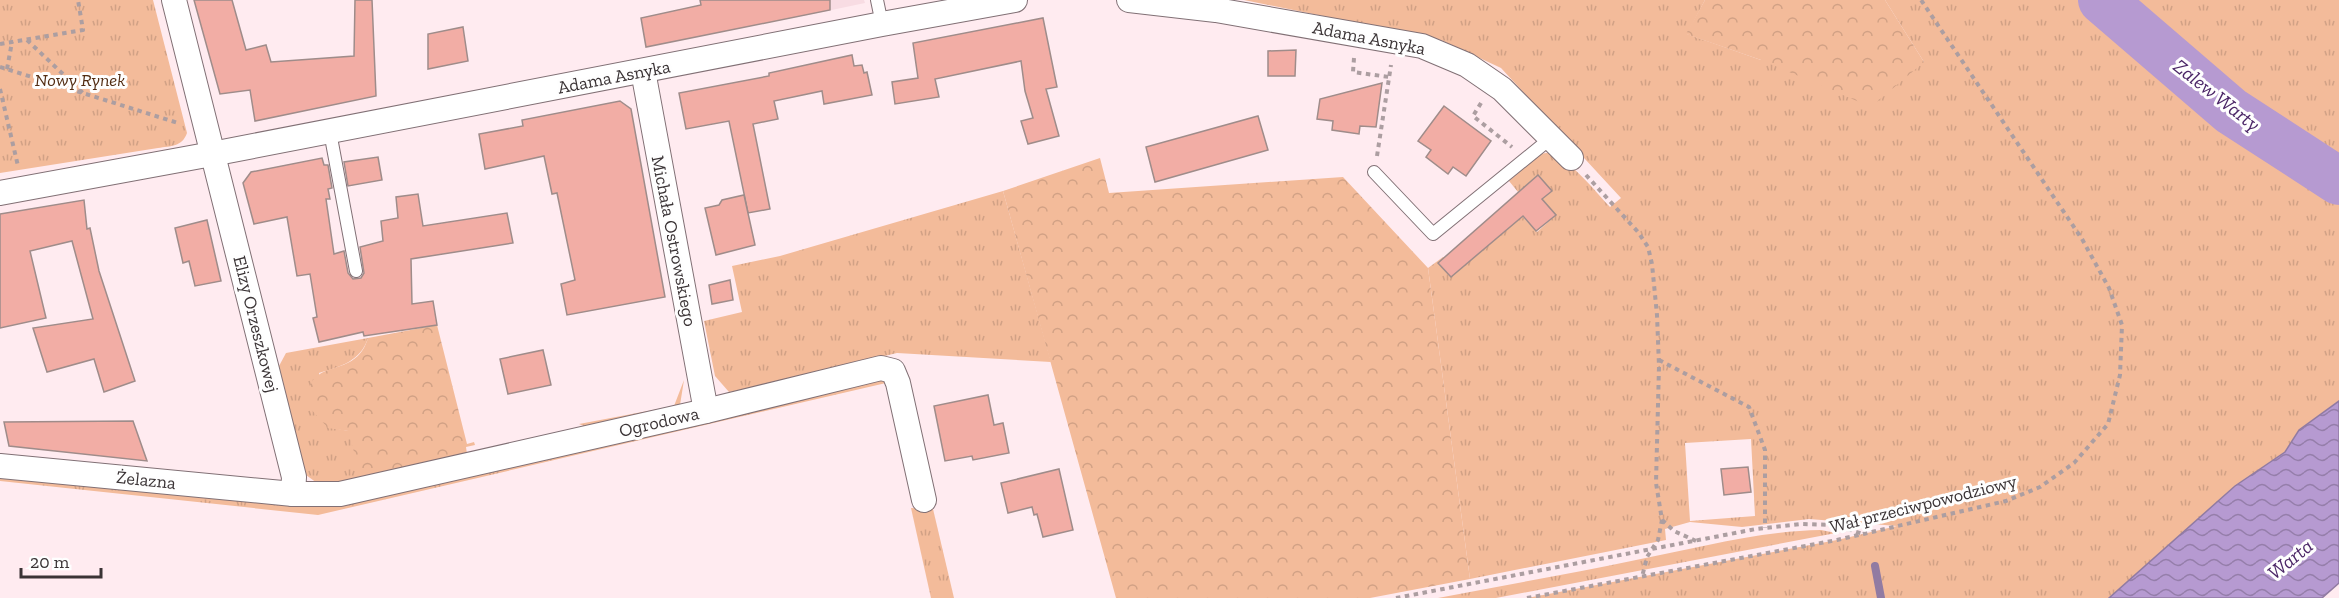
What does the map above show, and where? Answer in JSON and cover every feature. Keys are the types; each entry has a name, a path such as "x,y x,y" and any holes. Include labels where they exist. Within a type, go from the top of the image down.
{"street":[{"path":"0,193 212,154 174,0"},
{"name":"Adama Asnyka","path":"212,154 1016,0"},
{"name":"Adama Asnyka","path":"1129,0 1216,10 1422,46 1467,65 1502,89 1571,158"},
{"name":"Michała Ostrowskiego","path":"643,71 706,411"},
{"name":"Elizy Orzeszkowej","path":"212,154 294,477 293,494"},
{"name":"Ogrodowa","path":"293,494 340,494 357,491 706,411 881,368 890,369 898,383 924,500"},
{"name":"Żelazna","path":"0,466 293,494"}],"lane":[{"path":"877,0 882,24"},
{"path":"330,132 356,270"},
{"path":"1374,172 1433,234 1551,138"}],"path":[{"path":"0,44 83,30 78,0"},
{"name":"Wał przeciwpowodziowy","path":"1527,598 1863,534 2006,501 2040,487 2074,464 2108,424 2120,375 2122,325 2109,288 2082,239 1921,0"},
{"path":"27,39 83,93"},
{"path":"7,69 12,42"},
{"path":"1355,52 1353,72 1389,77"},
{"path":"1374,172 1392,58"},
{"path":"0,67 185,125"},
{"path":"0,89 19,170"},
{"path":"1482,102 1473,116 1517,151"},
{"path":"1571,158 1638,232 1648,247 1657,315 1659,360 1656,483 1662,520 1658,540 1647,557 1641,577"},
{"path":"1659,360 1749,407 1765,450 1765,528"},
{"path":"1662,520 1674,531 1698,541"},
{"path":"1396,598 1765,528 1801,524 1835,525 1863,534"}],"shaded area":[{"path":"799,0 864,0 865,3 803,16"}],"green space":[{"name":"Nowy Rynek","path":"0,0 153,0 187,133 185,138 172,146 0,173"},
{"path":"1244,0 1705,0 1687,34 1761,60 1924,62 1885,0 2339,0 2339,401 2299,430 2285,452 2235,486 2109,598 1527,598 1837,540 1897,526 1809,519 1742,527 1690,522 1665,529 1666,540 1470,579 1428,268 1443,257 1450,262 1522,216 1537,232 1556,215 1542,199 1551,191 1538,175 1518,192 1509,181 1542,154 1550,153 1568,164 1610,207 1621,198 1501,68 1441,40","holes":["1751,439 1755,516 1690,521 1685,443"]},
{"path":"1705,0 1885,0 1924,62 1871,107 1761,60 1686,34"},
{"path":"1100,158 1109,193 1343,177 1428,268 1470,579 1370,598 1116,598 1003,191"},
{"path":"1003,191 1051,362 897,353 729,392 715,376 704,321 742,312 732,266 780,256"},
{"path":"437,325 467,444 474,442 475,445 466,447 467,454 361,476 348,431 328,428 309,407 311,384 323,372 356,358 363,350 368,338"},
{"path":"368,338 365,346 355,358 319,373 328,427 467,454 340,487 317,483 306,475 279,366 286,353"},
{"path":"884,376 886,383 318,515 0,481 0,473 308,505"},
{"path":"684,380 680,405 589,428 579,424 674,406"},
{"path":"911,508 933,509 954,598 931,598"},
{"path":"1821,530 1836,533 1496,598 1438,598 1705,545 1775,533"}],"water":[{"name":"Warta","path":"2339,401 2339,583 2322,598 2109,598 2235,486 2285,452 2299,430"}],"building":[{"path":"194,0 232,0 246,50 266,45 271,62 354,56 355,0 372,0 376,96 255,121 250,90 220,94"},
{"path":"700,0 830,0 830,10 646,47 641,18 701,5"},
{"path":"1043,18 1057,87 1046,89 1059,136 1028,144 1021,121 1033,118 1025,91 1021,61 935,79 939,97 895,104 892,82 918,78 913,43"},
{"path":"463,27 468,61 428,69 428,34"},
{"path":"1296,50 1295,76 1268,76 1268,51"},
{"path":"852,55 854,66 862,65 864,73 867,72 872,95 824,104 822,91 774,101 778,119 753,124 770,209 748,213 729,121 686,129 679,93 769,76 769,73"},
{"path":"1382,83 1376,127 1360,126 1359,134 1332,130 1333,121 1317,119 1320,99"},
{"path":"620,101 631,109 665,297 567,315 561,284 575,280 557,193 552,194 544,156 485,169 479,134 523,126 522,120"},
{"path":"1444,106 1491,141 1466,176 1453,167 1448,174 1426,157 1431,150 1418,141"},
{"path":"1258,116 1268,150 1155,182 1146,147"},
{"path":"378,157 382,180 348,186 344,162"},
{"path":"322,158 324,165 328,165 332,188 328,189 330,199 326,199 334,254 344,251 348,273 353,279 361,278 364,273 360,247 383,241 381,221 398,218 396,197 418,194 423,226 507,213 513,243 411,259 412,304 433,301 437,325 364,336 363,332 319,342 313,318 317,317 310,274 297,276 287,217 254,224 243,183 251,172"},
{"path":"1538,175 1552,191 1542,199 1556,215 1536,231 1523,216 1451,277 1438,263"},
{"path":"744,195 755,245 716,255 705,208 719,205 722,200"},
{"path":"84,200 87,229 90,228 99,271 135,381 104,392 94,359 47,372 33,328 93,319 72,241 30,251 46,318 0,328 0,214"},
{"path":"207,220 221,281 195,286 189,261 183,263 175,228"},
{"path":"730,280 733,300 712,304 709,285"},
{"path":"543,350 551,385 508,394 500,359"},
{"path":"988,395 994,425 1003,423 1009,453 973,460 972,456 945,461 934,406"},
{"path":"133,421 147,461 9,446 4,422"},
{"path":"1748,467 1751,492 1724,495 1721,469"},
{"path":"1059,469 1073,530 1043,537 1037,514 1034,515 1032,507 1008,513 1001,483"}],"waterway":[{"name":"Zalew Warty","path":"2102,0 2231,111 2339,181"},
{"path":"1875,566 1881,598"}]}
